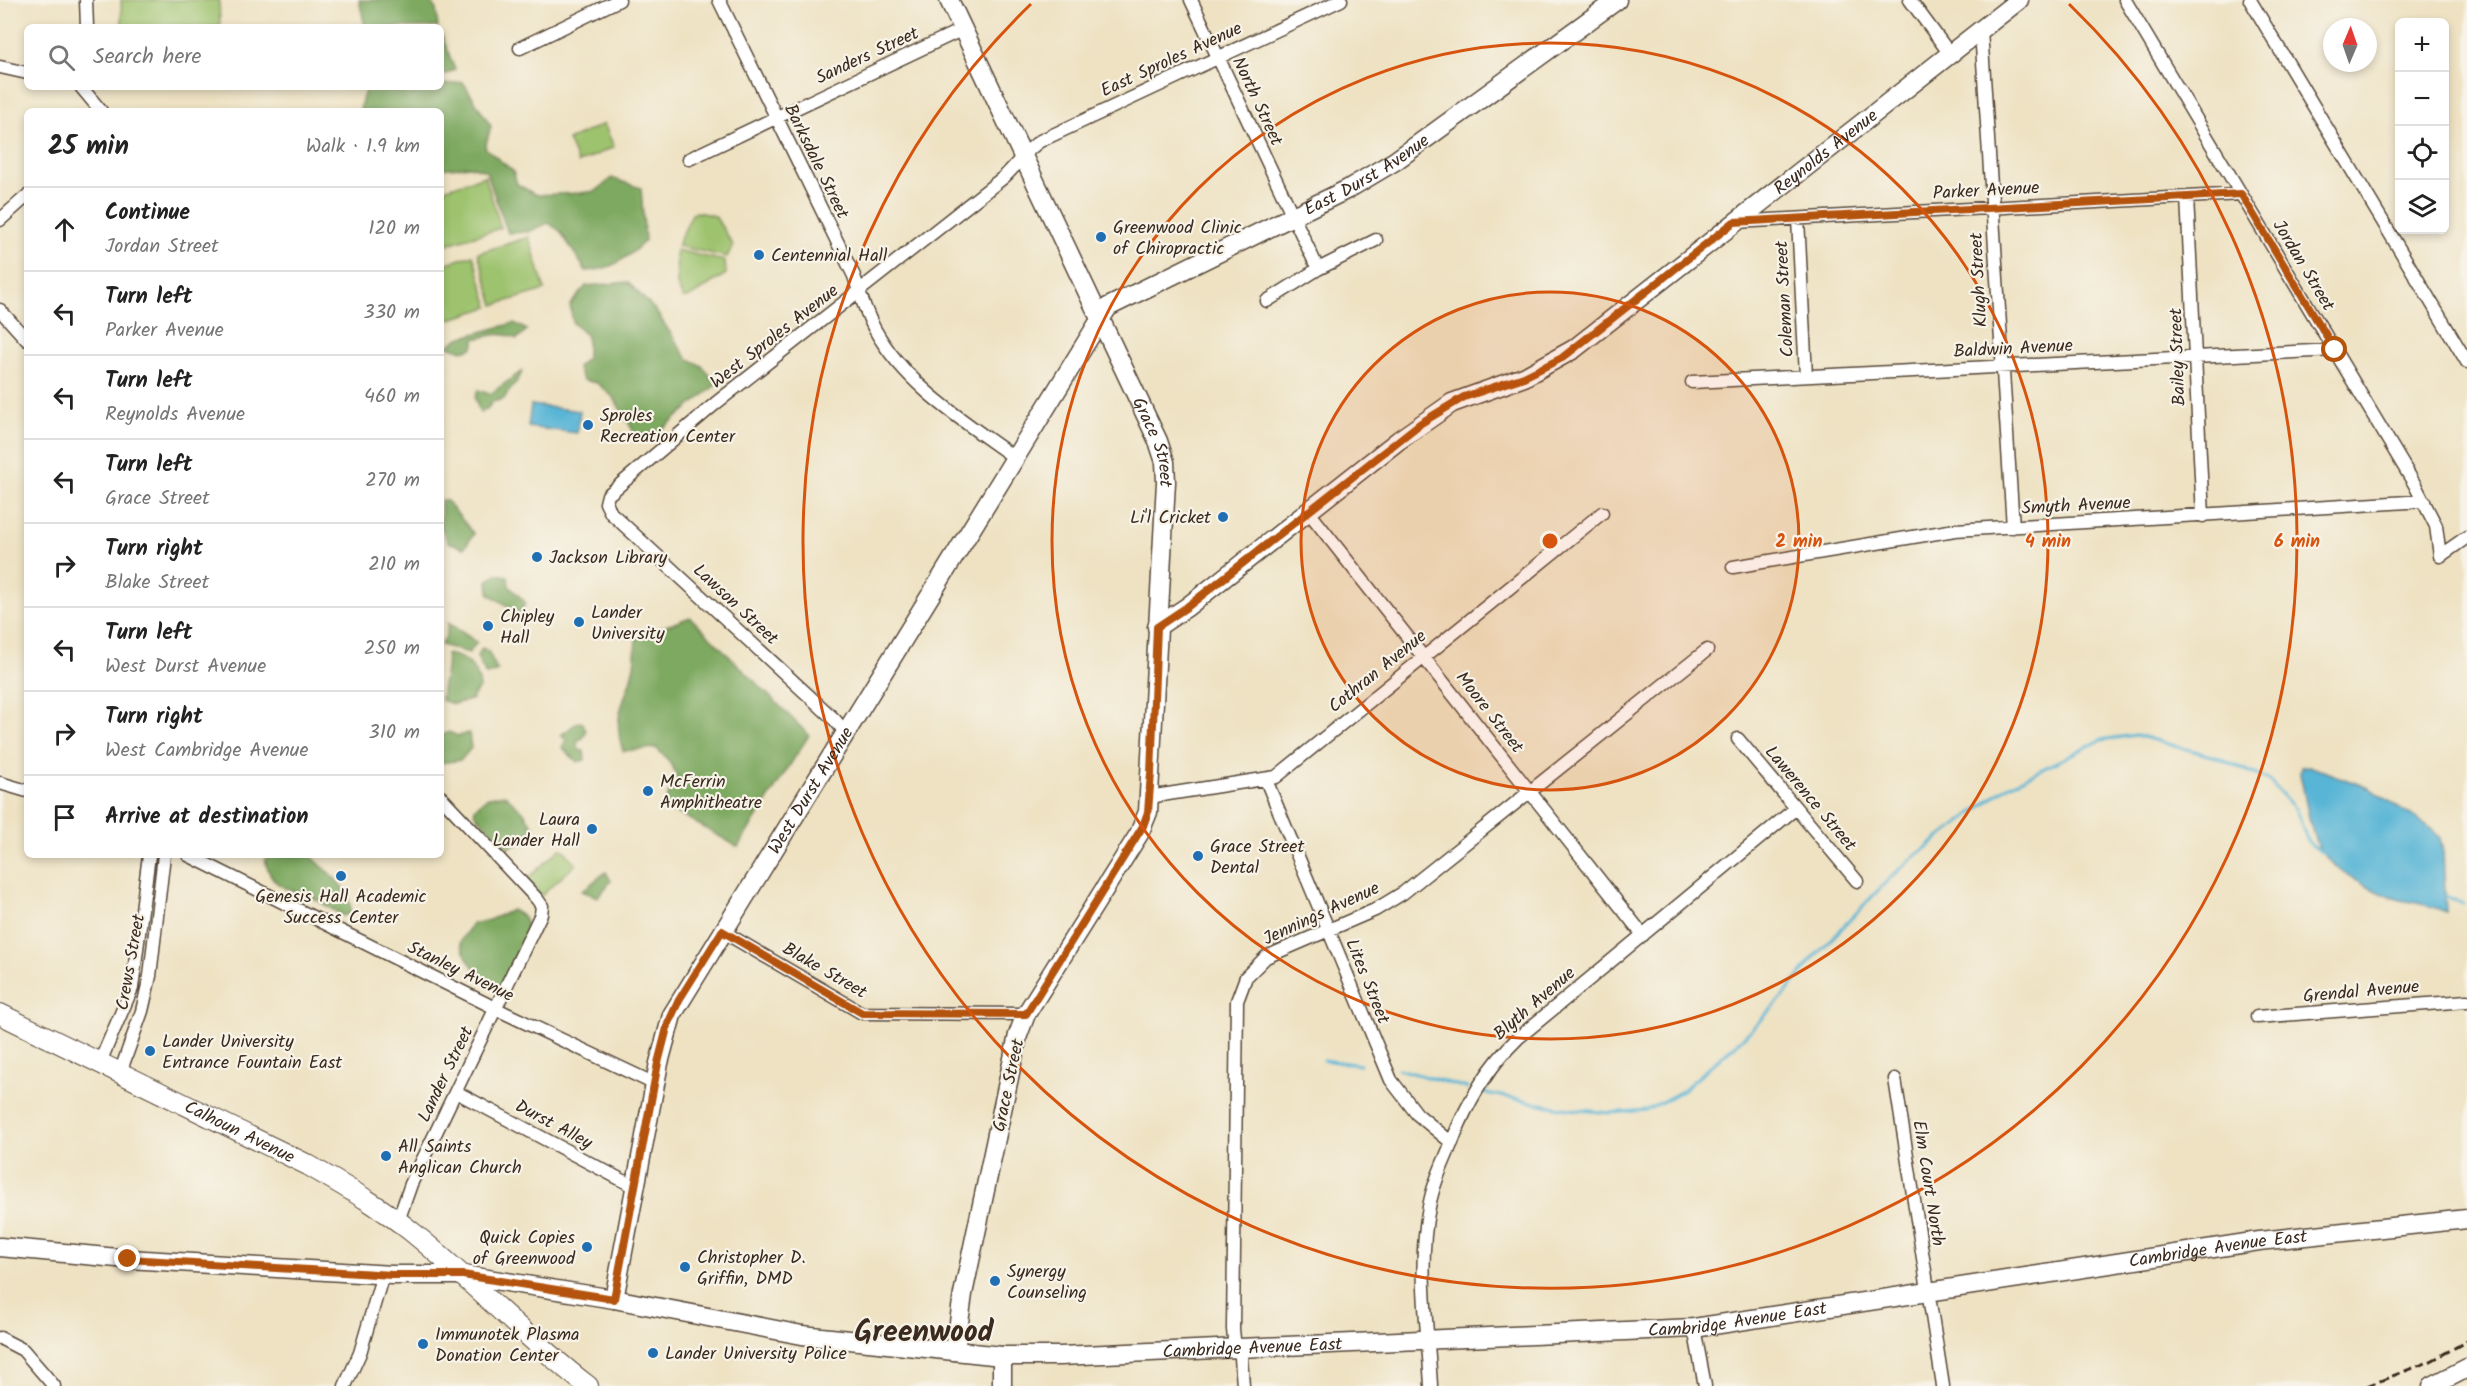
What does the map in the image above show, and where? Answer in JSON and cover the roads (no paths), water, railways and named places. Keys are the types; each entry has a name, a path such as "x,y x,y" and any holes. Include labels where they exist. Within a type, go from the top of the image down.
{"main road":[{"name":"Grace Street","path":"949,0 1158,441 1165,462 1166,482 1148,812 1139,834 1026,1014 1018,1035 963,1294 955,1351"},
{"name":"East Durst Avenue","path":"1099,319 1108,307 1119,299 1292,218 1395,161 1617,0"},
{"name":"Reynolds Avenue","path":"1157,627 1187,607 1399,440 1452,403 1524,377 1562,358 2019,0"},
{"name":"West Durst Avenue","path":"614,1299 655,1084 672,1015 1099,319"},
{"name":"Calhoun Avenue","path":"0,1014 308,1165 357,1193 398,1221 463,1275 521,1332 588,1386"},
{"name":"Cambridge Avenue East","path":"0,1247 128,1259 383,1274 463,1275 614,1299 802,1335 1002,1356 1237,1349 1694,1328 2259,1240 2467,1218"},
{"path":"1002,1356 1002,1386"},
{"path":"2432,1386 2467,1368"}],"street":[{"path":"86,0 87,24"},
{"path":"520,48 619,0"},
{"name":"Barksdale Street","path":"719,0 880,338 920,386 1015,458"},
{"name":"North Street","path":"1191,0 1318,269"},
{"name":"East Sproles Avenue","path":"1023,159 1030,148 1040,141 1217,56 1341,0"},
{"path":"1910,0 1950,54"},
{"name":"Jordan Street","path":"2125,0 2424,501 2436,526 2440,556 2467,537"},
{"path":"2250,0 2467,362"},
{"name":"Sanders Street","path":"689,159 963,29"},
{"name":"Klugh Street","path":"1981,30 2013,527"},
{"path":"0,67 24,72"},
{"path":"85,90 99,108"},
{"name":"West Sproles Avenue","path":"606,500 611,491 716,403 860,292 1023,159"},
{"name":"Parker Avenue","path":"1734,222 2241,194"},
{"name":"Bailey Street","path":"2187,197 2203,516"},
{"path":"0,220 24,199"},
{"name":"Coleman Street","path":"1798,219 1806,376"},
{"path":"1267,301 1318,269 1376,240"},
{"path":"0,310 24,337"},
{"name":"Baldwin Avenue","path":"1692,382 2335,350"},
{"name":"Lawson Street","path":"606,500 611,513 835,720 844,732"},
{"name":"Smyth Avenue","path":"1733,567 1933,532 2424,501"},
{"name":"Moore Street","path":"1308,511 1643,934"},
{"name":"Cothran Avenue","path":"1149,796 1276,777 1602,513"},
{"name":"Jennings Avenue","path":"1243,1386 1242,1366 1233,1329 1238,996 1246,977 1262,960 1375,910 1403,893 1707,651"},
{"name":"Lawerence Street","path":"1738,739 1857,881"},
{"name":"Lites Street","path":"1266,780 1391,1080 1417,1114 1452,1143"},
{"path":"0,783 24,790"},
{"name":"Lander Street","path":"398,1221 411,1184 540,921 542,906 444,800"},
{"name":"Blyth Avenue","path":"1431,1386 1424,1320 1426,1225 1433,1189 1474,1094 1506,1050 1797,808"},
{"name":"Crews Street","path":"100,1062 132,988 149,858"},
{"name":"Crews Street","path":"120,1073 142,1011 150,976 164,858"},
{"name":"Stanley Avenue","path":"194,858 497,1009 655,1084"},
{"name":"Blake Street","path":"722,931 862,1013 1026,1014"},
{"name":"Grendal Avenue","path":"2257,1017 2467,1001"},
{"name":"Elm Court North","path":"1895,1079 1943,1386"},
{"name":"Durst Alley","path":"456,1092 635,1187"},
{"path":"345,1386 360,1353 383,1274"},
{"path":"1694,1328 1705,1386"},
{"path":"0,1338 23,1350 54,1386"}],"water":[{"path":"531,405 580,411 577,433 528,427"},
{"path":"2309,766 2369,788 2428,826 2440,838 2443,852 2446,912 2379,892 2343,872 2324,855 2312,831 2300,774 2301,767"}],"waterway":[{"path":"1481,1092 1561,1108 1610,1113 1647,1110 1682,1091 1742,1039 1782,998 1815,956 1890,878 1918,854 2008,786 2101,740 2136,735 2215,757 2269,780 2296,810 2308,842 2324,854"},
{"path":"2446,896 2463,904"},
{"path":"1323,1060 1360,1065"},
{"path":"1398,1069 1467,1088"}],"railway":[{"path":"2367,1386 2431,1361 2467,1341"}],"place":[{"name":"Greenwood Clinic of Chiropractic","path":"1101,237"},
{"name":"Centennial Hall","path":"759,255"},
{"name":"Sproles Recreation Center","path":"588,425"},
{"name":"Li'l Cricket","path":"1223,517"},
{"name":"Jackson Library","path":"537,557"},
{"name":"Lander University","path":"579,622"},
{"name":"Chipley Hall","path":"488,626"},
{"name":"McFerrin Amphitheatre","path":"648,791"},
{"name":"Laura Lander Hall","path":"592,829"},
{"name":"Grace Street Dental","path":"1198,856"},
{"name":"Genesis Hall Academic Success Center","path":"341,876"},
{"name":"Lander University Entrance Fountain East","path":"150,1051"},
{"name":"All Saints Anglican Church","path":"386,1156"},
{"name":"Quick Copies of Greenwood","path":"587,1247"},
{"name":"Christopher D. Griffin, DMD","path":"685,1267"},
{"name":"Synergy Counseling","path":"995,1281"},
{"name":"Immunotek Plasma Donation Center","path":"423,1344"},
{"name":"Lander University Police","path":"653,1353"}],"district":[{"name":"Greenwood","path":"924,1331"}]}
